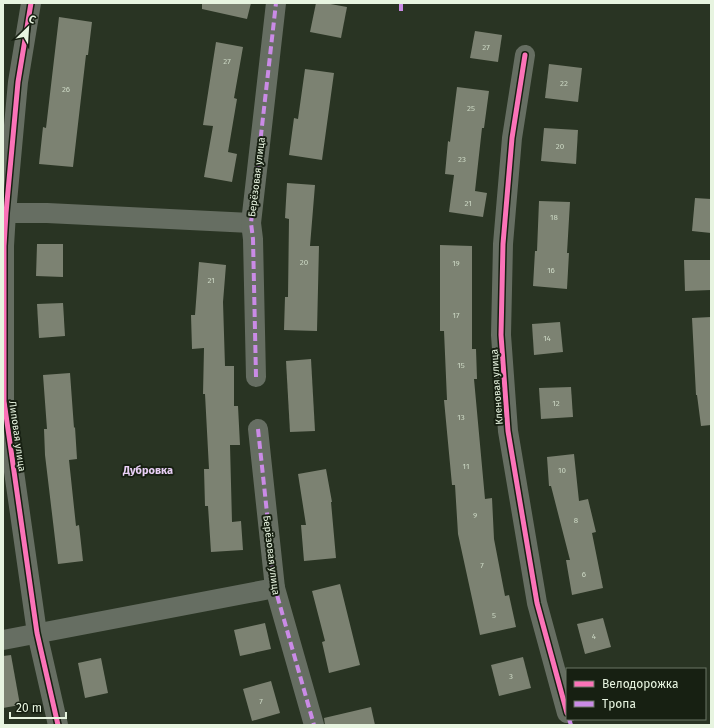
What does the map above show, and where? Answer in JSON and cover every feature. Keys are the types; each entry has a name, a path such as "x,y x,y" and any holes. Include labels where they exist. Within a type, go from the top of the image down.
{"street":[{"name":"Липовая улица","path":"31,3 18,82 4,213 4,401 36,633 58,725"},
{"name":"Берёзовая улица","path":"256,377 253,239 251,223 276,3"},
{"name":"Кленовая улица","path":"525,55 512,138 503,244 501,335 508,431 535,595 566,710"},
{"path":"4,213 47,213 251,223"},
{"name":"Берёзовая улица","path":"258,429 275,588 314,725"},
{"path":"3,640 275,588"}],"building":[{"path":"202,3 251,3 247,19 202,9"},
{"path":"316,3 347,7 341,38 310,32"},
{"path":"59,17 92,22 88,55 86,55 73,167 39,164 43,127 46,128"},
{"path":"475,31 502,35 498,62 470,58"},
{"path":"216,42 243,47 234,98 237,99 228,152 237,154 232,182 204,177 213,126 203,125"},
{"path":"549,64 582,68 578,102 545,98"},
{"path":"305,69 334,73 322,160 289,155 294,118 298,119"},
{"path":"457,87 489,91 484,128 482,128 475,191 487,193 483,217 449,212 454,175 445,174 448,141 450,142"},
{"path":"544,128 578,130 576,164 541,161"},
{"path":"287,183 315,185 310,246 319,246 317,331 284,330 285,297 288,297 289,219 285,218"},
{"path":"695,198 711,199 711,233 692,231"},
{"path":"539,201 570,202 567,253 569,253 567,289 533,286 535,251 537,251"},
{"path":"37,244 63,244 63,277 36,276"},
{"path":"440,245 472,246 472,349 476,349 477,379 474,379 485,499 492,498 494,539 505,596 509,595 516,627 480,635 458,534 455,485 452,485 444,400 447,400 444,331 440,331"},
{"path":"684,260 711,260 711,290 685,291"},
{"path":"199,262 226,265 223,302 225,366 234,366 234,406 238,406 240,445 230,445 232,522 241,521 243,550 211,552 208,506 205,506 204,469 209,469 205,394 203,394 204,348 192,349 191,315 195,315"},
{"path":"63,303 65,336 39,338 37,304"},
{"path":"711,317 711,425 701,426 696,395 692,318"},
{"path":"560,322 563,352 534,355 532,324"},
{"path":"311,359 315,431 290,432 286,361"},
{"path":"70,373 77,459 69,460 76,526 79,525 83,561 58,564 45,455 44,429 47,429 43,375"},
{"path":"571,387 573,417 541,419 539,388"},
{"path":"574,454 579,501 588,499 596,532 592,533 603,588 572,595 566,560 570,560 551,486 549,486 547,457"},
{"path":"326,469 332,502 336,558 304,561 301,525 306,525 298,474"},
{"path":"340,584 360,665 329,673 322,642 325,641 312,591"},
{"path":"603,618 611,647 585,654 577,624"},
{"path":"265,623 271,649 240,656 234,630"},
{"path":"11,655 20,705 3,708 3,656"},
{"path":"523,657 531,688 499,696 491,665"},
{"path":"101,658 108,693 85,698 78,663"},
{"path":"271,681 280,713 252,721 243,689"},
{"path":"371,707 375,725 325,725 324,718"}],"marked path":[{"path":"256,377 253,239 251,223 276,3"},
{"path":"401,3 401,11"},
{"path":"258,429 275,588 314,725"},
{"path":"569,720 571,725"}],"cycle path":[{"path":"31,3 18,82 6,213 4,246 4,401 37,633 58,725"},
{"path":"525,55 512,138 503,244 501,335 508,431 537,603 566,709"}],"district":[{"name":"Дубровка","path":"148,470"}]}
